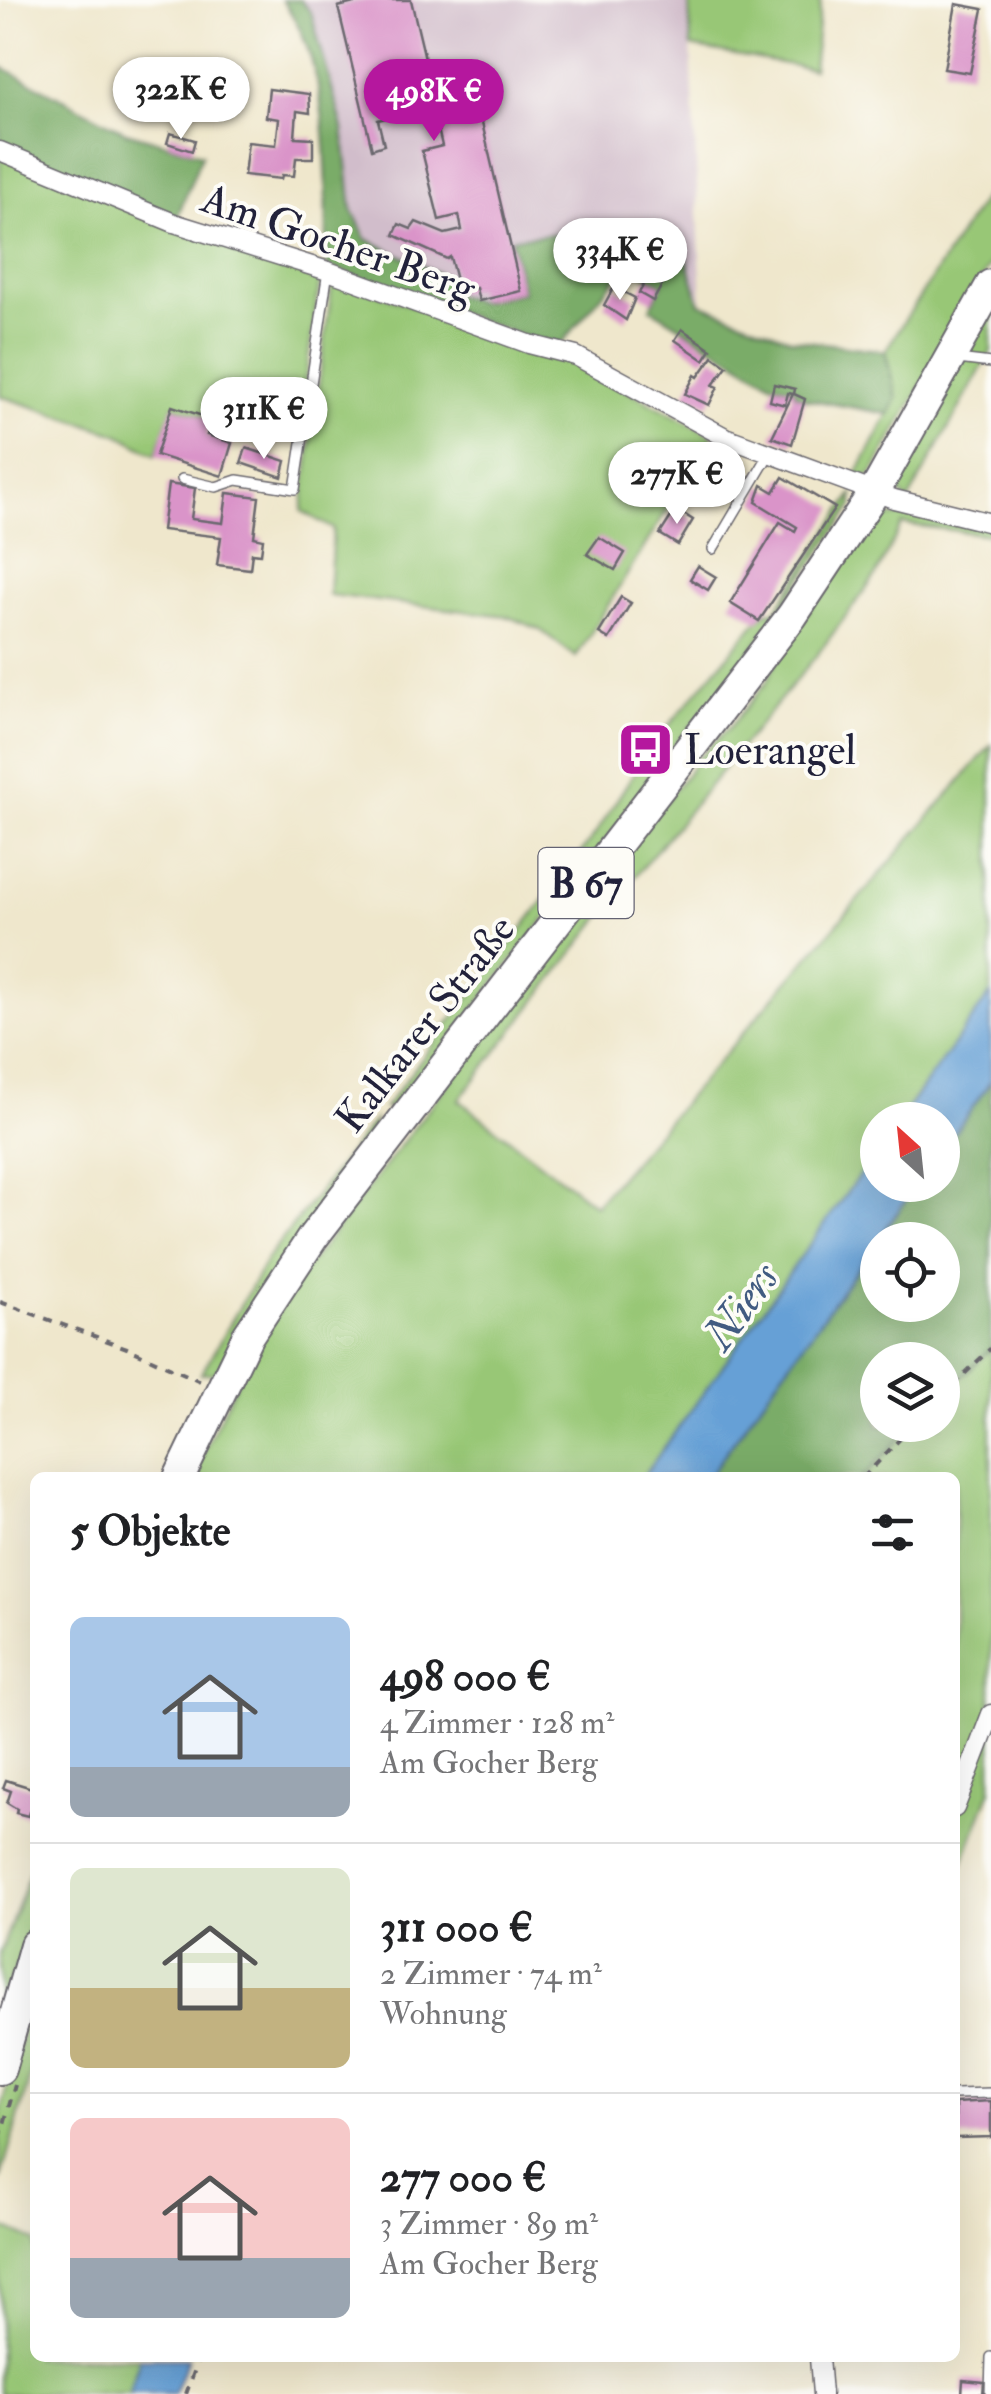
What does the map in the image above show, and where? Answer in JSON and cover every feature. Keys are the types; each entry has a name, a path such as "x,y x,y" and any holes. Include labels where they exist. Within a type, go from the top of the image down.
{"main road":[{"name":"Kalkarer Straße","path":"182,1472 247,1337 314,1237 792,616 875,490 991,285"},
{"path":"0,2069 30,1963"}],"street":[{"name":"Am Gocher Berg","path":"0,151 174,223 328,271 529,344 576,356 725,437 875,490 991,523"},
{"path":"960,1795 991,1714"},
{"path":"819,2362 822,2394"}],"lane":[{"path":"182,478 216,487 237,480 295,489 328,271"},
{"path":"950,358 991,363"},
{"path":"714,549 770,453"},
{"path":"960,2094 991,2093"},
{"path":"990,2394 991,2357"}],"path":[{"path":"0,1302 127,1348 219,1390"},
{"path":"960,1378 991,1348"},
{"path":"869,1472 897,1442"},
{"path":"186,2394 198,2362"}],"shaded area":[{"path":"300,0 689,0 702,304 683,246 512,239 523,293 479,302 453,294 448,278 366,239 352,209 343,128 311,12"}],"green space":[{"path":"282,0 300,0 311,12 343,128 352,209 366,239 448,278 453,294 479,302 523,292 511,238 576,232 683,246 700,303 791,339 885,351 897,398 889,414 806,399 794,394 795,389 774,384 650,308 662,285 627,265 561,344 532,339 327,266 326,164 319,93 299,28"},
{"path":"689,0 821,0 813,69 691,47"},
{"path":"0,66 126,132 202,154 177,218 0,146"},
{"path":"0,155 321,274 298,428 247,417 242,429 173,406 156,455 120,435 0,396"},
{"path":"991,186 991,263 872,474 866,478 856,476 897,398 885,351"},
{"path":"333,278 576,363 713,436 576,657 539,629 506,616 329,595 333,529 302,511"},
{"path":"991,308 991,351 908,501 891,485"},
{"path":"853,494 853,506 720,695 658,762 632,808 397,1108 384,1108 596,833 649,749 757,621 766,612 775,611"},
{"path":"904,515 991,527 991,535 902,524 875,577 817,655 594,926 459,1100 595,1205 991,745 991,993 912,1102 860,1102 860,1175 647,1472 194,1472 242,1371 296,1281 700,756 766,683 784,646 870,519"},
{"path":"991,1081 991,1348 960,1379 960,1342 860,1342 860,1442 897,1442 868,1472 712,1472 860,1265 860,1322 960,1322 960,1222 891,1222 905,1202 960,1202 960,1125"},
{"path":"375,1119 373,1139 216,1373 201,1374 267,1259"},
{"path":"991,1348 991,1789 960,1871 960,1472 869,1472 897,1442 960,1442 960,1379"},
{"path":"30,1872 30,1925 0,2004 0,1954"},
{"path":"30,2006 30,2076 0,2181 0,2111"},
{"path":"0,2226 30,2239 30,2362 139,2362 129,2394 0,2394"}],"water":[{"path":"991,993 991,1081 960,1125 960,1102 912,1102"},
{"path":"860,1175 860,1202 905,1202 891,1222 860,1222 860,1265 712,1472 647,1472"},
{"path":"139,2362 186,2362 174,2394 129,2394"}],"building":[{"path":"366,0 411,0 433,92 473,84 521,291 479,301 476,288 459,292 450,257 394,235 399,224 411,229 416,222 445,234 462,230 459,215 439,220 422,151 442,146 433,107 378,120 384,145 372,149 338,7"},
{"path":"956,4 983,9 970,73 944,69"},
{"path":"269,89 309,94 310,113 297,111 295,137 313,138 313,158 296,158 294,176 282,175 281,179 244,175 248,142 276,145 279,119 266,117"},
{"path":"170,133 195,140 192,151 167,143"},
{"path":"648,277 662,285 653,301 639,293"},
{"path":"614,287 635,298 626,320 604,305"},
{"path":"682,329 711,349 704,360 675,340"},
{"path":"713,356 727,366 713,385 718,387 709,405 685,394 695,375 698,377"},
{"path":"774,384 795,389 794,394 805,399 792,444 772,437 793,394 788,393 785,405 770,401"},
{"path":"172,406 212,419 207,435 232,443 222,476 156,455"},
{"path":"246,448 286,461 282,477 241,463"},
{"path":"783,477 835,508 759,621 730,603 780,522 795,531 797,527 756,502 762,485 774,492"},
{"path":"168,484 195,488 191,519 223,523 227,493 259,497 254,537 263,539 261,554 252,553 250,569 217,565 221,537 162,530"},
{"path":"676,509 693,520 678,545 660,534"},
{"path":"599,537 625,553 615,570 587,554"},
{"path":"698,566 716,577 708,590 690,579"},
{"path":"621,597 631,603 609,639 599,633"},
{"path":"6,1780 30,1787 28,1816 16,1813 17,1809 7,1803 11,1791 3,1788"},
{"path":"991,2101 991,2137 960,2138 960,2103"},
{"path":"963,2380 984,2382 983,2394 962,2394"}],"place":[{"name":"Loerangel","path":"645,749"}],"water label":[{"name":"Niers","path":"740,1305"}]}
